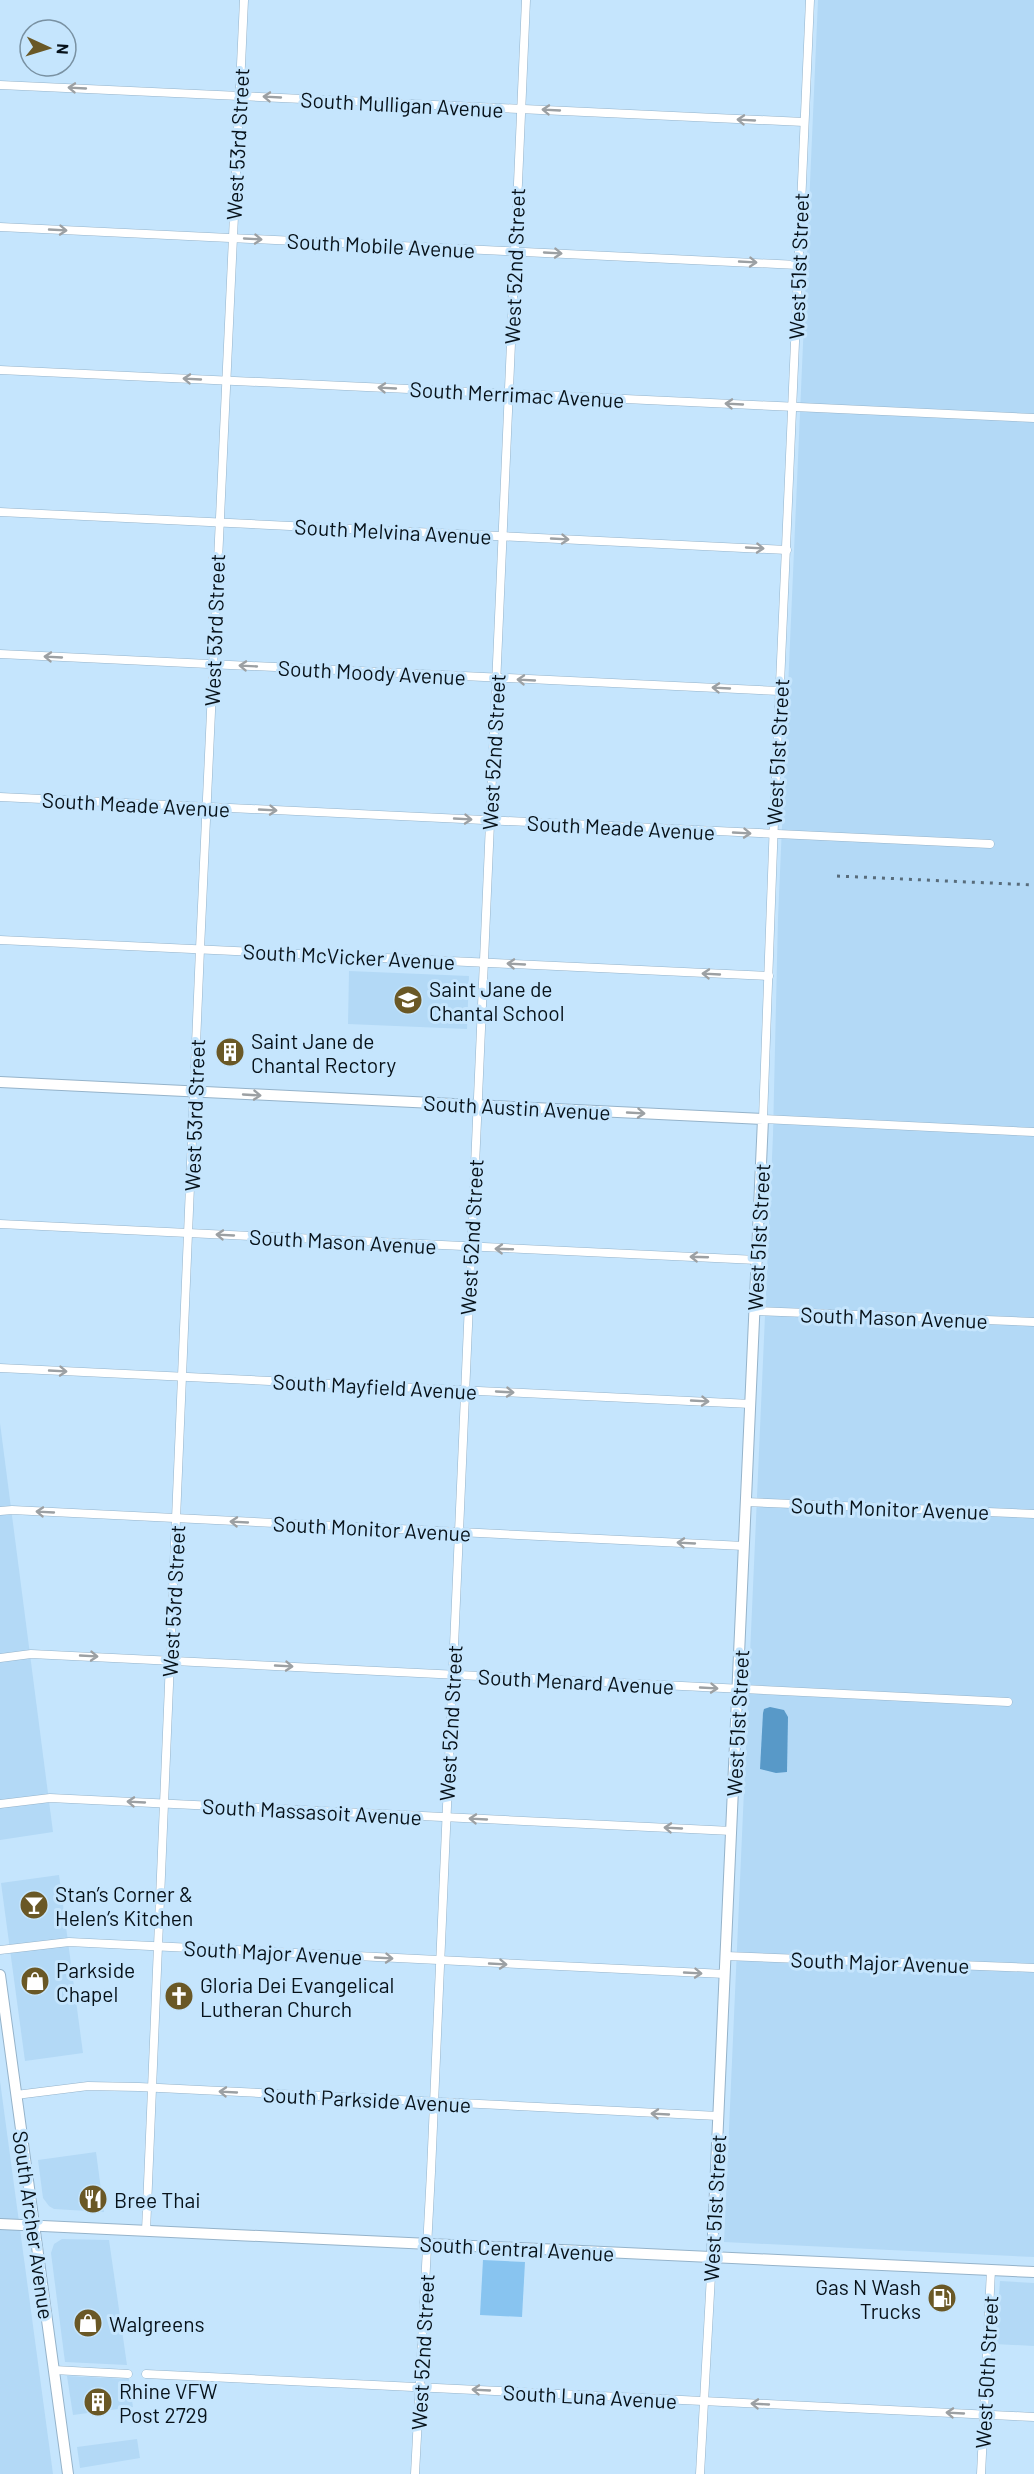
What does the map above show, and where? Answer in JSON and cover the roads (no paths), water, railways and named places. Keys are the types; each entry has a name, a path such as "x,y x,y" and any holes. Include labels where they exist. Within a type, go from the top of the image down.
{"street":[{"name":"West 53rd Street","path":"146,2230 225,380 244,0"},
{"name":"West 52nd Street","path":"415,2474 526,0"},
{"name":"West 51st Street","path":"700,2474 764,1119 810,0"},
{"name":"South Mulligan Avenue","path":"0,85 804,122"},
{"name":"South Mobile Avenue","path":"0,227 798,265"},
{"name":"South Merrimac Avenue","path":"0,370 793,405 1034,418"},
{"name":"South Melvina Avenue","path":"0,512 787,550"},
{"name":"South Moody Avenue","path":"0,654 780,691"},
{"name":"South Meade Avenue","path":"0,797 990,844"},
{"name":"South McVicker Avenue","path":"0,940 769,976"},
{"name":"South Austin Avenue","path":"0,1082 1034,1132"},
{"name":"South Mason Avenue","path":"0,1224 757,1260"},
{"name":"South Mason Avenue","path":"755,1311 1034,1322"},
{"name":"South Mayfield Avenue","path":"0,1368 751,1404"},
{"name":"South Monitor Avenue","path":"746,1502 1034,1514"},
{"name":"South Monitor Avenue","path":"0,1511 744,1546"},
{"name":"South Menard Avenue","path":"0,1658 31,1654 170,1660 1008,1702"},
{"name":"South Massasoit Avenue","path":"0,1804 50,1798 732,1831"},
{"name":"South Major Avenue","path":"0,1950 69,1942 725,1974"},
{"name":"South Major Avenue","path":"726,1956 1034,1968"},
{"name":"South Archer Avenue","path":"0,1975 2,2005 68,2474"},
{"name":"South Parkside Avenue","path":"16,2095 88,2086 151,2087 718,2116"},
{"name":"South Central Avenue","path":"0,2224 1034,2272"},
{"name":"West 50th Street","path":"981,2474 991,2270"},
{"path":"54,2370 128,2374"},
{"name":"South Luna Avenue","path":"146,2374 1034,2417"}],"railway":[{"path":"837,876 1034,885"}],"place":[{"name":"Saint Jane de Chantal School","path":"408,1000"},
{"name":"Saint Jane de Chantal Rectory","path":"230,1052"},
{"name":"Stan’s Corner & Helen’s Kitchen","path":"34,1905"},
{"name":"Parkside Chapel","path":"35,1981"},
{"name":"Gloria Dei Evangelical Lutheran Church","path":"179,1996"},
{"name":"Bree Thai","path":"93,2199"},
{"name":"Gas N Wash Trucks","path":"942,2298"},
{"name":"Walgreens","path":"88,2323"},
{"name":"Rhine VFW Post 2729","path":"98,2402"}]}
